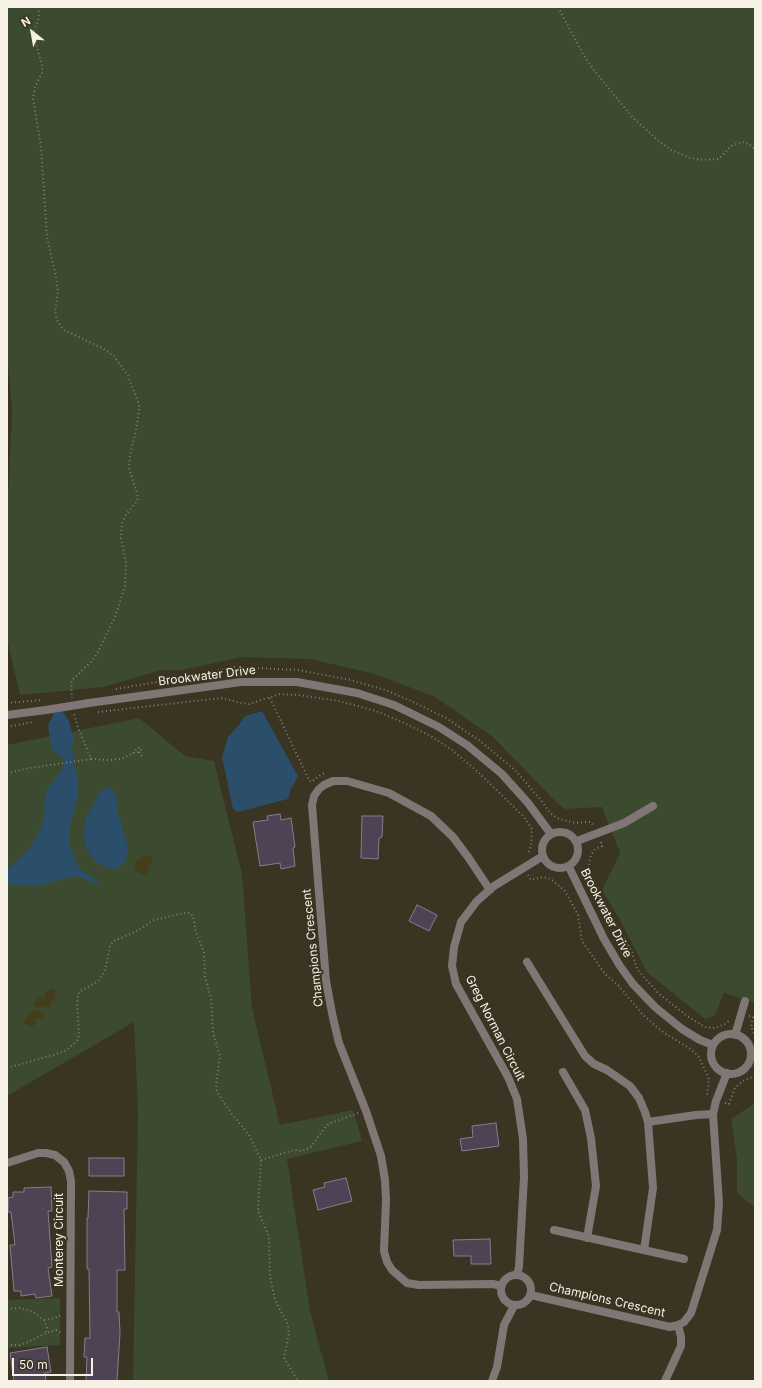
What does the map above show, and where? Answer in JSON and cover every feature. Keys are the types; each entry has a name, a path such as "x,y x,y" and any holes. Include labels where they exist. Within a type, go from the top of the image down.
{"street":[{"name":"Brookwater Drive","path":"7,715 241,682 297,682 357,693 394,705 439,727 467,745 502,774 528,803 551,834"},
{"name":"Champions Crescent","path":"490,890 468,857 447,832 430,816 389,794 347,781 333,781 324,785 314,796 312,805 326,981 339,1043 366,1111 381,1156 385,1180 386,1200 384,1251 387,1262 392,1270 407,1283 419,1285 493,1284 501,1286"},
{"path":"577,841 624,823 653,806"},
{"path":"562,832 568,833 577,841 579,853 577,858 569,867 563,869 557,868 546,862 543,856 543,844 546,838 551,834 562,832"},
{"name":"Greg Norman Circuit","path":"517,1275 519,1267 524,1177 522,1139 517,1099 508,1077 456,984 452,966 454,947 461,922 477,900 543,856"},
{"name":"Brookwater Drive","path":"569,867 604,939 633,984 655,1007 682,1029 700,1040 713,1045"},
{"path":"527,962 585,1056 594,1064 607,1070 630,1086 639,1098 648,1122 653,1188 644,1250"},
{"path":"735,1035 745,1001"},
{"path":"735,1035 741,1038 749,1047 752,1061 736,1073 726,1073 718,1069 711,1058 713,1045 722,1036 735,1035"},
{"path":"563,1072 585,1110 591,1138 596,1186 587,1238"},
{"path":"665,1381 681,1346 678,1325 684,1322 691,1313 717,1230 719,1203 713,1114 726,1073"},
{"path":"648,1122 713,1114"},
{"name":"Monterey Circuit","path":"7,1163 38,1153 46,1153 55,1155 64,1162 69,1171 71,1181 70,1381"},
{"path":"554,1230 684,1259"},
{"path":"517,1275 526,1278 529,1281 532,1290 531,1295 522,1305 514,1306 504,1301 501,1286 507,1278 517,1275"},
{"name":"Champions Crescent","path":"531,1295 670,1327 678,1325"},
{"path":"492,1381 497,1367 504,1325 514,1306"}],"path":[{"path":"38,7 38,21 33,33 42,65 42,73 35,87 33,98 41,147 47,237 58,292 55,311 57,320 64,330 102,348 114,356 128,376 139,404 129,468 138,497 122,524 121,538 126,562 125,586 115,617 98,652 92,661 73,679 71,684 72,700"},
{"path":"558,7 583,54 593,69 633,118 671,150 690,158 703,160 718,159 731,146 742,142 749,144 755,150"},
{"path":"110,690 235,667 298,670 351,680 385,690 411,700 446,718 480,740 515,770 542,800 550,814 559,819 570,822 591,822 602,846 595,849 589,862 592,884 603,908 613,919 632,952 637,969 658,993 687,1016 705,1027 715,1028 725,1024 730,1020 732,1011 753,1017 751,1028 755,1035"},
{"path":"270,698 309,780 311,782 322,774 328,773"},
{"path":"7,704 43,700"},
{"path":"73,707 77,726 91,759"},
{"path":"7,727 40,720"},
{"path":"133,753 138,747 141,748 139,752 142,758"},
{"path":"7,772 91,759 121,759 133,753 139,752"},
{"path":"7,1068 54,1055 73,1046 78,1039 79,1034 77,1003 79,992 98,981 101,977 105,971 110,946 114,941 135,932 154,920 176,914 190,913 194,919 196,932 204,952 205,976 211,998 213,1033 220,1056 216,1084 217,1092 231,1114 249,1135 260,1160 258,1210 268,1237 270,1276 275,1300 288,1325 289,1333 284,1358 298,1381"},
{"path":"260,1160 294,1150 301,1151 310,1148 326,1126 366,1111"},
{"path":"44,1320 55,1318 63,1314 70,1304"},
{"path":"7,1309 20,1308 33,1312 44,1320 47,1328 46,1333 26,1343 18,1345 7,1344"}],"green space":[{"path":"7,7 755,7 755,1003 724,993 715,1015 705,1019 647,972 619,918 602,890 620,853 602,807 565,809 558,804 492,736 435,697 375,674 310,659 242,657 183,670 162,670 103,687 20,695 7,639 7,505 12,408 7,354"},
{"path":"139,718 185,756 214,761 242,874 252,1008 280,1125 353,1110 362,1141 287,1159 310,1311 329,1381 133,1381 138,1111 134,1022 7,1096 7,745"},
{"path":"755,1103 755,1208 737,1193 737,1160 731,1119"},
{"path":"60,1298 60,1345 7,1348 7,1300"}],"sand":[{"path":"148,855 152,858 152,860 151,864 146,866 149,870 148,873 145,875 137,872 134,867 137,860"},
{"path":"52,989 55,991 55,996 58,998 56,1000 52,1000 50,1007 48,1008 44,1006 39,1008 33,1006 37,998 41,997 44,999 46,991"},
{"path":"34,1010 41,1012 46,1016 42,1020 37,1018 35,1019 36,1023 32,1027 29,1027 24,1021"}],"water":[{"path":"62,710 69,721 74,739 72,747 74,764 78,778 78,794 70,825 70,845 80,869 98,881 97,883 94,883 78,876 39,886 14,885 7,883 7,869 20,859 30,848 41,829 44,818 45,796 47,790 63,768 64,759 54,751 51,746 48,725 55,711"},
{"path":"262,711 298,776 290,791 288,799 238,812 233,809 222,757 228,737 245,716"},
{"path":"106,788 111,788 116,796 117,810 128,847 126,861 117,869 104,867 95,860 89,853 85,844 85,820 99,793"}],"building":[{"path":"280,814 281,820 291,818 295,847 293,848 295,866 281,869 280,863 260,866 253,822 268,820 267,816"},
{"path":"362,816 383,816 382,837 379,838 378,859 361,858"},
{"path":"417,905 437,915 429,931 409,921"},
{"path":"496,1123 499,1146 462,1151 460,1139 473,1137 472,1126"},
{"path":"89,1158 124,1158 124,1176 89,1176"},
{"path":"346,1178 352,1201 318,1210 313,1190 325,1187 324,1183"},
{"path":"51,1187 52,1211 48,1211 52,1267 48,1268 52,1296 36,1298 35,1294 21,1296 21,1291 14,1291 10,1245 15,1245 11,1212 8,1212 8,1198 13,1197 13,1192 24,1192 24,1188"},
{"path":"89,1191 127,1192 127,1209 124,1209 125,1270 117,1270 117,1312 119,1312 120,1333 117,1381 86,1381 87,1357 84,1357 85,1338 90,1338 89,1269 87,1269 87,1218"},
{"path":"490,1239 491,1264 471,1264 471,1256 454,1256 453,1240"},
{"path":"47,1347 51,1372 45,1373 46,1381 14,1381 10,1353"}]}
